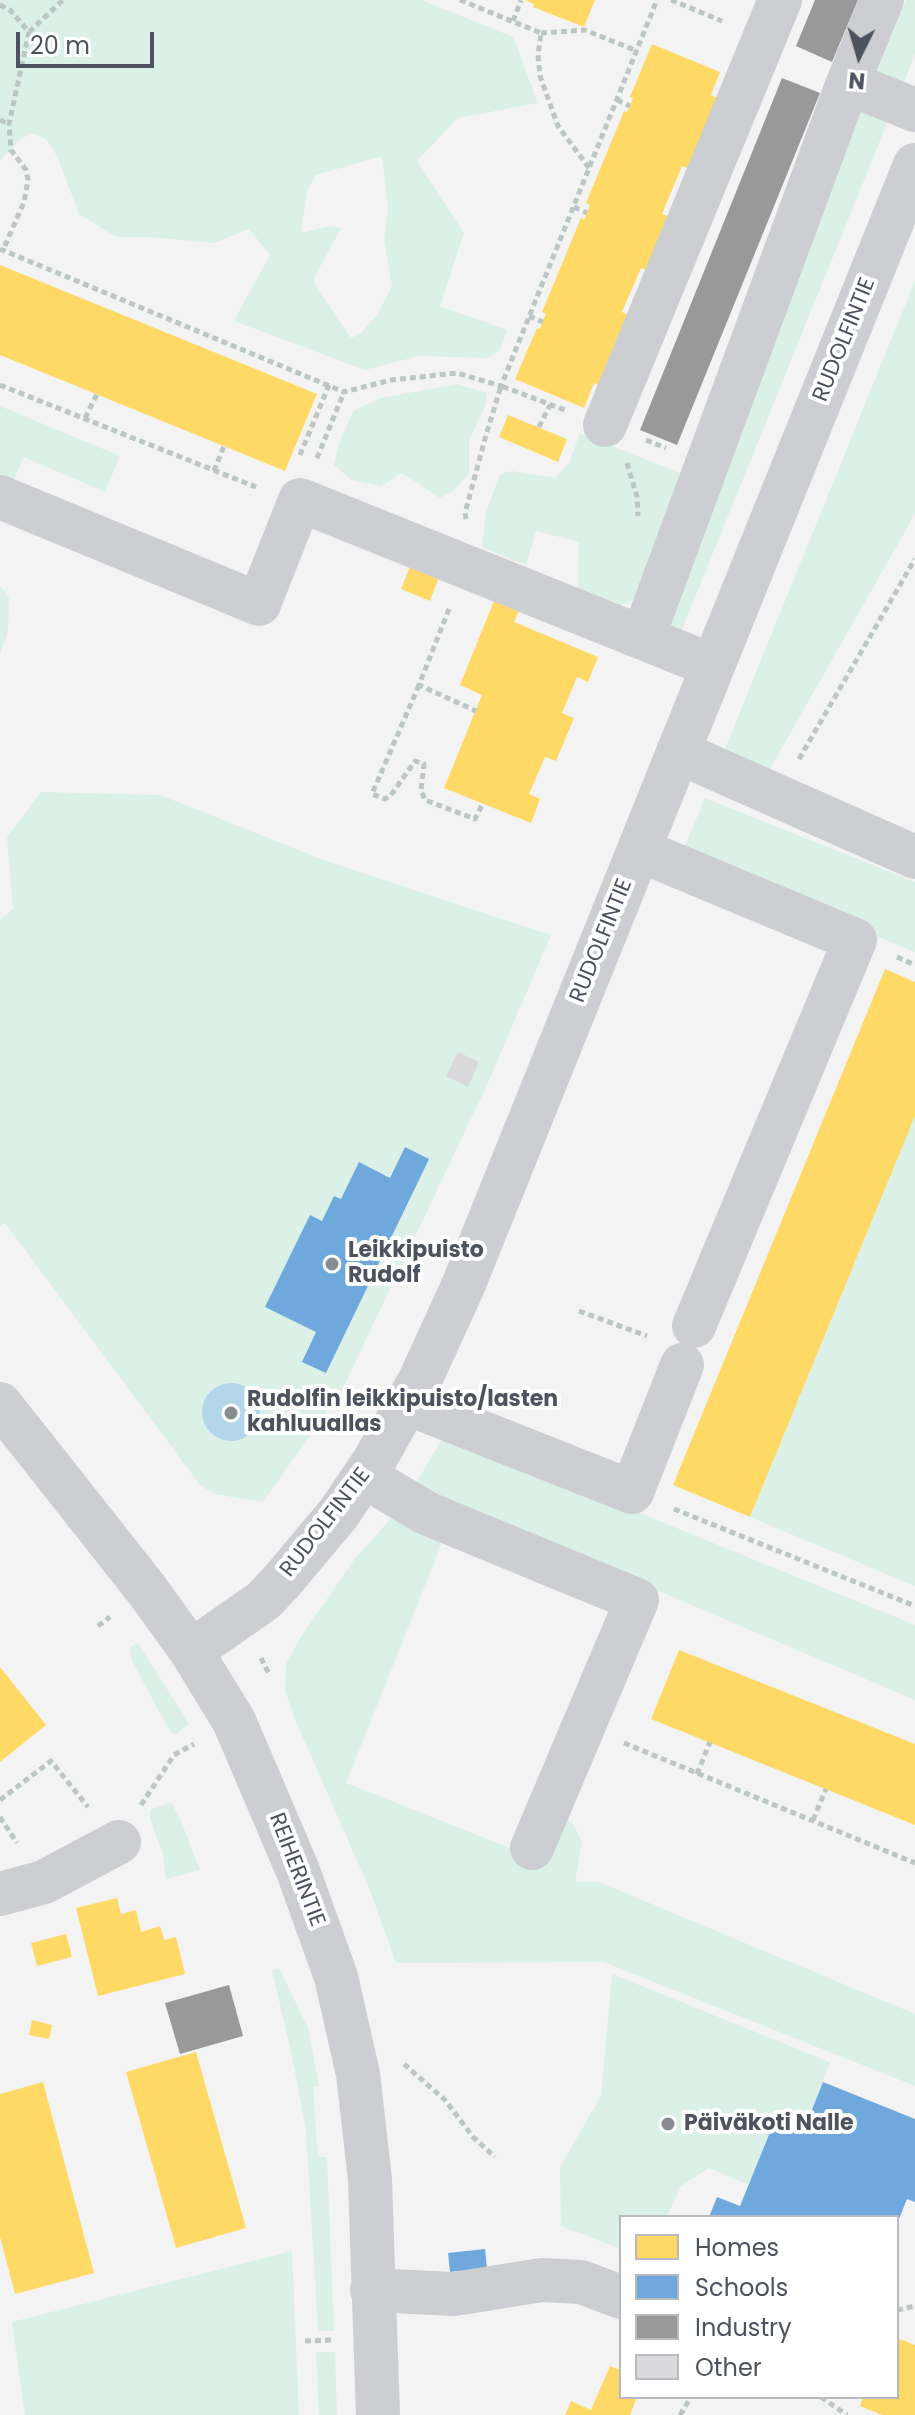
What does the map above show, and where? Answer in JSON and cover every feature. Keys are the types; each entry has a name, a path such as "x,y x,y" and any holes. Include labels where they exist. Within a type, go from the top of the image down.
{"street":[{"path":"643,637 848,83 882,0"},
{"path":"622,431 772,19"},
{"path":"848,83 915,110"},
{"name":"RUDOLFINTIE","path":"191,1651 263,1601 339,1513 407,1403 463,1286 915,165"},
{"path":"0,497 259,604 300,500 713,666"},
{"path":"678,752 915,857"},
{"path":"407,1403 632,1492 676,1343 855,940 639,850"},
{"name":"REIHERINTIE","path":"0,1404 147,1590 191,1651 234,1721 266,1791 336,1977 360,2089 370,2180 378,2415"},
{"path":"364,1476 426,1513 637,1600 532,1848"},
{"path":"0,1894 44,1882 119,1842"},
{"path":"372,2290 454,2294 542,2280 581,2282 619,2296"}],"path":[{"path":"63,0 29,32 9,124 11,150 26,170 28,180 24,202 2,249 344,392 391,380 457,373 501,386 667,449"},
{"path":"460,0 541,33 585,30 637,51"},
{"path":"513,21 521,0"},
{"path":"483,803 475,819 425,800 421,790 424,764 415,761 391,795 385,799 372,794 466,567 468,534 465,513 501,386 657,0"},
{"path":"671,0 772,19"},
{"path":"0,5 10,10 29,32"},
{"path":"541,33 538,55 540,76 558,126 589,168"},
{"path":"617,100 630,106"},
{"path":"0,120 9,124"},
{"path":"574,207 587,213"},
{"path":"529,316 543,322"},
{"path":"0,385 269,492"},
{"path":"294,469 329,385"},
{"path":"322,446 344,392"},
{"path":"84,419 97,394"},
{"path":"539,427 550,405"},
{"path":"214,471 224,446"},
{"path":"777,796 915,559"},
{"path":"419,685 476,711"},
{"path":"579,1311 676,1343"},
{"path":"632,1492 915,1606"},
{"path":"584,1726 915,1863"},
{"path":"697,1774 710,1742"},
{"path":"0,1800 51,1761 119,1842 174,1755"},
{"path":"813,1820 826,1789"},
{"path":"401,2061 445,2100 473,2137 495,2157"},
{"path":"824,2399 847,2415"}],"green space":[{"path":"0,0 421,0 513,37 538,103 458,118 417,161 464,233 440,306 507,330 500,350 488,358 419,356 365,370 234,321 270,255 249,229 214,243 116,237 79,214 58,158 46,139 31,133 17,142 0,161","holes":["382,156 388,209 384,240 392,286 377,315 360,334 351,338 315,285 314,278 341,228 330,226 301,233 307,191 316,175"]},
{"path":"906,0 915,0 915,54 901,89 875,76"},
{"path":"861,111 888,121 681,632 669,625 664,605"},
{"path":"915,281 915,514 767,774 722,756"},
{"path":"457,384 487,393 486,404 469,441 469,473 454,490 440,498 402,473 381,486 351,480 334,465 339,443 354,410 381,398"},
{"path":"0,406 120,456 105,492 24,457 14,479 0,475"},
{"path":"580,433 689,477 660,559 632,601 609,609 578,595 579,542 536,531 526,565 482,547 486,512 500,474 512,471 555,478 569,463"},
{"path":"0,586 9,598 8,631 0,654"},
{"path":"41,792 160,795 326,861 551,935 486,1087 342,1390 263,1502 214,1494 200,1485 5,1223 0,1226 0,920 13,909 7,837"},
{"path":"705,798 915,882 915,952 681,856"},
{"path":"915,1116 915,1586 750,1517"},
{"path":"445,1434 915,1625 915,1700 456,1505 416,1483"},
{"path":"394,1515 444,1538 346,1783 540,1860 556,1817 572,1822 582,1842 575,1882 599,1882 915,2014 915,2086 604,1962 396,1963 369,1888 285,1690 286,1664 302,1635 354,1560"},
{"path":"138,1643 189,1724 176,1734 171,1733 132,1661 130,1647"},
{"path":"172,1804 181,1821 200,1870 166,1879 163,1855 150,1810"},
{"path":"279,1968 308,2028 319,2086 313,2086 318,2157 327,2157 334,2331 318,2331 306,2130 272,1970"},
{"path":"612,1974 830,2062 805,2127 776,2115 749,2185 709,2168 681,2186 668,2215 619,2215 619,2248 561,2226 560,2167 601,2096"},
{"path":"292,2251 299,2415 25,2415 12,2322"},
{"path":"316,2352 335,2352 337,2415 319,2415"}],"water":[{"name":"Rudolfin leikkipuisto/lasten kahluuallas","path":"231,1383 242,1385 251,1392 258,1401 258,1423 251,1432 242,1439 231,1441 220,1439 211,1432 204,1423 202,1412 204,1401 211,1392 220,1385"}],"building: Homes":[{"path":"525,0 595,0 584,27 533,7 534,4"},
{"path":"652,44 720,72 711,95 719,99 690,169 682,166 662,214 671,217 649,271 641,268 622,312 631,316 602,386 594,383 584,408 515,379 537,328 540,329 546,314 542,312 581,218 584,220 590,205 586,203 624,111 627,112 630,106 633,98 630,97"},
{"path":"0,265 317,394 285,471 0,355"},
{"path":"508,415 567,439 558,462 499,437"},
{"path":"410,566 439,577 430,601 401,589"},
{"path":"494,601 519,611 514,622 598,657 588,682 577,677 562,713 574,718 556,761 545,757 529,794 540,799 531,823 444,788 482,695 460,685"},
{"path":"885,969 915,982 915,1116 750,1517 673,1485"},
{"path":"679,1650 915,1744 915,1825 651,1719"},
{"path":"0,1667 46,1725 0,1762"},
{"path":"117,1898 121,1914 136,1910 141,1932 160,1926 164,1940 176,1937 185,1974 98,1996 76,1908"},
{"path":"66,1934 72,1957 37,1966 31,1943"},
{"path":"32,2020 52,2025 49,2039 29,2035"},
{"path":"196,2052 246,2228 176,2248 126,2072"},
{"path":"43,2082 94,2273 15,2294 0,2237 0,2094"},
{"path":"899,2339 915,2345 915,2415 882,2415 860,2406 862,2399 899,2399"},
{"path":"610,2366 619,2369 619,2399 636,2399 630,2415 565,2415 571,2401 591,2410"}],"building: Schools":[{"name":"Leikkipuisto Rudolf","path":"405,1147 429,1159 326,1373 302,1362 316,1332 265,1307 310,1215 322,1221 334,1196 341,1199 359,1162 390,1178"},
{"path":"823,2082 915,2119 915,2202 907,2199 899,2219 899,2215 710,2215 717,2197 740,2206 777,2115 805,2127"},
{"path":"485,2249 487,2268 450,2272 448,2253"}],"building: Industry":[{"path":"815,0 858,0 832,62 796,46"},
{"path":"782,78 820,93 677,445 640,430"},
{"path":"229,1985 243,2036 180,2054 165,2003"}],"building: Other":[{"path":"458,1052 479,1062 468,1087 446,1076"}],"place":[{"name":"Leikkipuisto Rudolf","path":"332,1264"},
{"name":"Rudolfin leikkipuisto/lasten kahluuallas","path":"231,1413"},
{"name":"Päiväkoti Nalle","path":"668,2124"}]}
